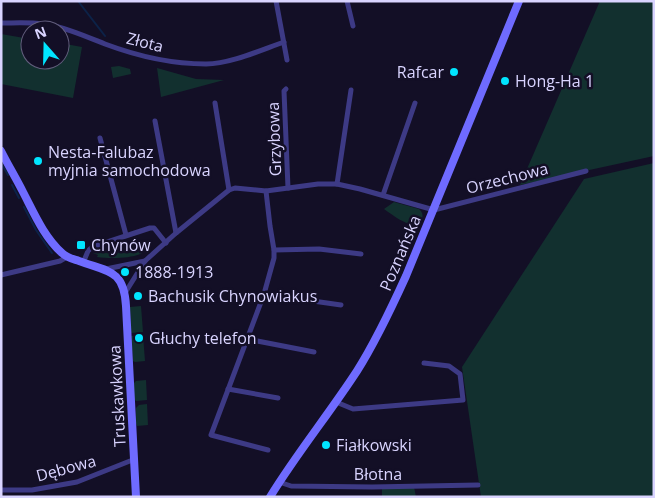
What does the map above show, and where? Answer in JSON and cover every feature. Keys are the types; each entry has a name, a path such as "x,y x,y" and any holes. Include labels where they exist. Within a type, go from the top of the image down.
{"street":[{"path":"276,1 287,60"},
{"path":"348,1 353,26"},
{"name":"Poznańska","path":"270,497 336,402 373,344 389,314 434,210 519,1"},
{"name":"Złota","path":"1,24 44,24 82,34 155,59 207,64 239,58 284,42"},
{"name":"Grzybowa","path":"286,89 284,92 288,188"},
{"path":"338,184 351,90"},
{"path":"125,293 145,261 229,190 215,103"},
{"path":"382,195 415,103"},
{"path":"155,121 176,233"},
{"path":"100,138 126,235"},
{"path":"1,151 44,232 67,257 106,269 145,261"},
{"name":"Orzechowa","path":"434,210 586,171"},
{"name":"Grzybowa","path":"229,190 235,188 266,191 318,184 338,184 434,210"},
{"path":"266,191 274,258 264,294 211,434 268,450"},
{"path":"83,263 88,251 92,247 150,228 154,228 166,243"},
{"path":"274,250 319,249 361,254"},
{"path":"1,275 60,261 67,257"},
{"name":"Truskawkowa","path":"106,269 118,278 125,293 136,497"},
{"path":"264,294 340,305"},
{"path":"247,339 314,352"},
{"path":"336,402 353,409 463,400 460,374 449,366 424,363"},
{"path":"228,389 278,398"},
{"name":"Dębowa","path":"1,490 32,490 77,482 135,459"},
{"name":"Błotna","path":"279,482 291,486 478,485"}],"green space":[{"path":"600,1 654,1 654,156 520,185"},
{"path":"1,34 20,37 20,70 70,70 70,45 82,47 73,98 1,84"},
{"path":"119,66 130,69 131,74 113,78 111,67"},
{"path":"157,68 196,79 224,80 161,97"},
{"path":"654,163 654,497 481,497 462,367 584,179"},
{"path":"394,202 421,211 422,218 418,228 384,209"},
{"path":"149,240 137,245 139,251 149,249 138,255 103,258 97,257 98,255 93,253 98,249 124,246"},
{"path":"141,306 143,332 131,333 130,307"},
{"path":"143,335 145,361 135,362 133,361 131,336"},
{"path":"146,380 147,400 136,401 134,399 134,383"},
{"path":"147,404 148,425 137,426 136,408 139,405"},
{"path":"414,487 416,497 382,497 382,489"}],"waterway":[{"path":"78,1 105,36"},
{"path":"1,163 8,175"},
{"path":"12,185 19,198"},
{"path":"24,207 36,230 52,253"}],"place":[{"name":"Rafcar","path":"454,72"},
{"name":"Hong-Ha 1","path":"505,81"},
{"name":"Nesta-Falubaz myjnia samochodowa","path":"38,161"},
{"name":"Chynów","path":"81,245"},
{"name":"1888-1913","path":"125,272"},
{"name":"Bachusik Chynowiakus","path":"138,296"},
{"name":"Głuchy telefon","path":"139,338"},
{"name":"Fiałkowski","path":"326,445"}]}
